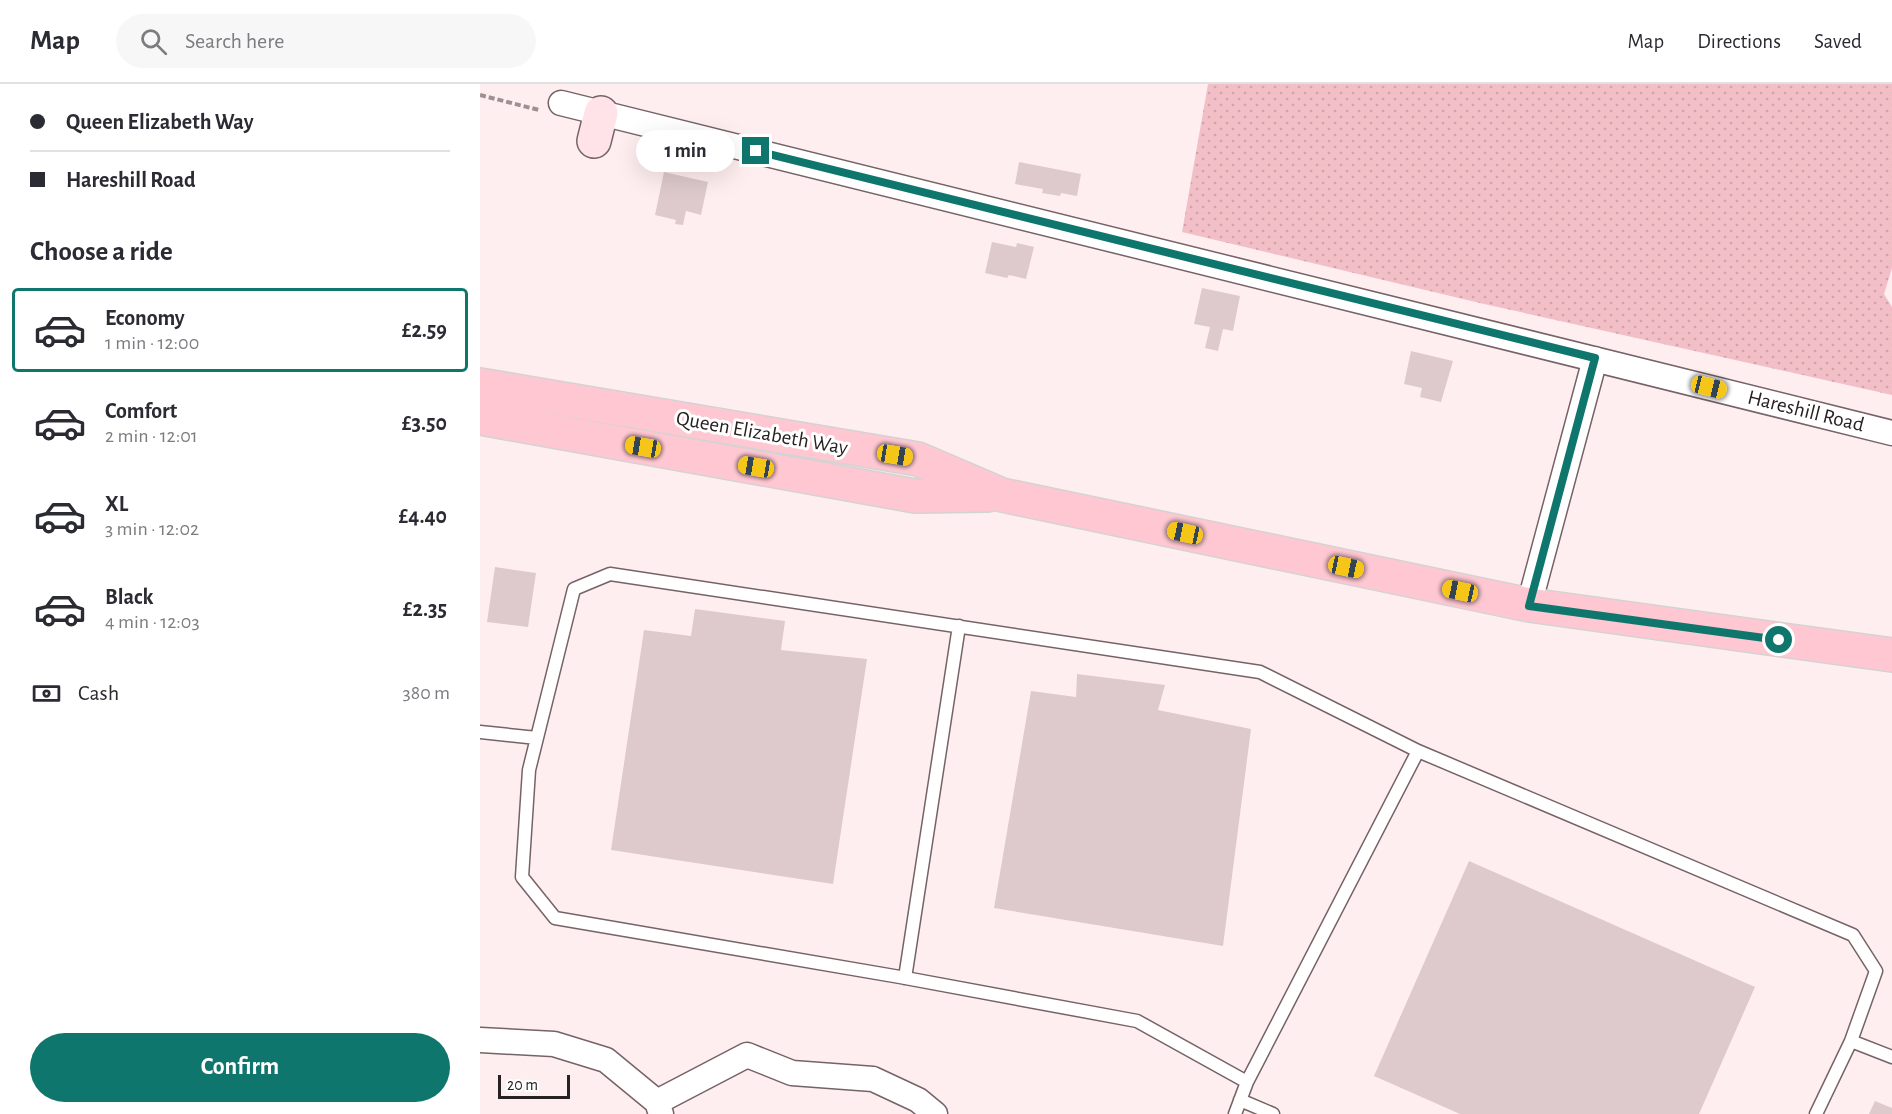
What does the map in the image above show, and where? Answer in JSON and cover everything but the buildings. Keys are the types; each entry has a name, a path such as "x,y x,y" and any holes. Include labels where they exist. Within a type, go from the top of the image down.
{"main road":[{"name":"Queen Elizabeth Way","path":"480,385 918,459 1002,495 1529,606 1892,655"},
{"name":"Queen Elizabeth Way","path":"482,419 915,496 1002,495"}],"street":[{"name":"Hareshill Road","path":"561,103 598,127 1595,358 1892,433"},
{"path":"1529,606 1595,358"},
{"path":"480,1040 554,1044 606,1060 659,1108 747,1055 792,1073 873,1079 918,1100 935,1114"}],"lane":[{"path":"1247,1082 1137,1021 905,978 555,918 522,877 529,770 574,589 610,574 1260,672 1418,751 1853,936 1875,971 1851,1041 1816,1114"},
{"path":"905,978 959,626"},
{"path":"480,732 537,738"},
{"path":"1235,1114 1247,1082 1418,751"},
{"path":"1851,1041 1892,1057"},
{"path":"1240,1100 1273,1114"}],"shaded area":[{"path":"1208,84 1892,84 1892,268 1884,294 1892,307 1892,395 1484,304 1182,232"}],"route":[{"path":"756,151 1595,358 1529,606 1779,640"}]}
